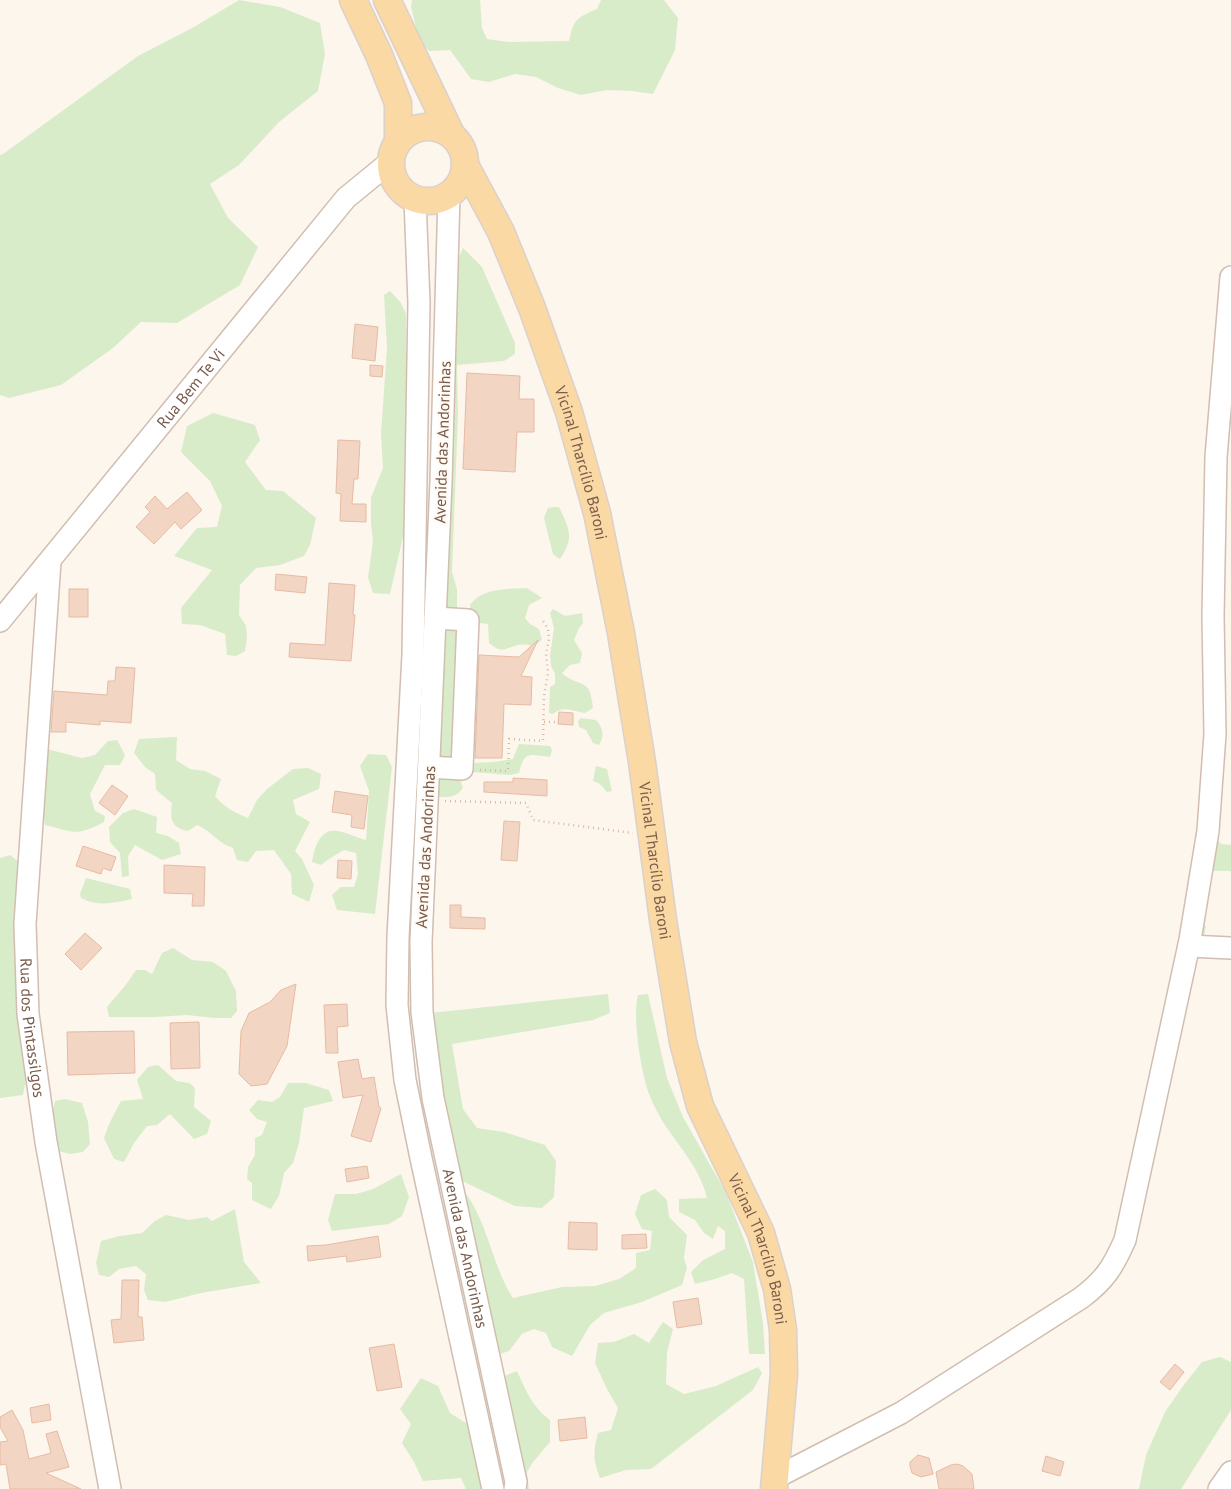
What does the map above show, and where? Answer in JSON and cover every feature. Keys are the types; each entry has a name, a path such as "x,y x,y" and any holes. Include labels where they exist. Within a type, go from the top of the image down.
{"main road":[{"path":"353,0 379,55 398,103 392,174 396,185 404,194 415,199 432,201 449,195 458,187 466,165 464,153 459,143 451,134 387,0"},
{"path":"394,151 407,132 424,126 441,128 451,134"},
{"name":"Vicinal Tharcílio Baroni","path":"466,165 501,232 532,308 568,412 597,512 621,633 642,762 662,920 683,1042 700,1106 761,1233 777,1288 783,1330 784,1374 775,1484"},
{"path":"449,195 501,232"}],"street":[{"name":"Rua Bem Te Vi","path":"0,621 346,198 394,151"},
{"name":"Avenida das Andorinhas","path":"449,195 441,482 421,942 422,1012 433,1098 514,1473 515,1489"},
{"name":"Avenida das Andorinhas","path":"415,199 419,312 414,635 398,937 397,1005 406,1080 421,1158 494,1489"},
{"path":"775,1484 901,1412 1081,1298 1106,1277 1116,1261 1125,1240 1189,946 1208,831 1215,734 1213,616 1223,501 1216,457 1231,277"},
{"name":"Rua dos Pintassilgos","path":"50,561 25,924 28,1014 46,1142 110,1489"},
{"path":"429,767 462,769 468,620 435,618"},
{"path":"1189,946 1231,948"},
{"path":"1219,1489 1231,1472"}],"path":[{"path":"462,769 508,771 510,739 543,741 548,639 548,629 543,621"},
{"path":"544,722 558,722"},
{"path":"427,801 526,803 533,820 566,826 652,835"}],"green space":[{"path":"239,0 280,7 320,23 325,54 318,91 279,122 239,165 210,184 228,218 258,247 240,285 177,323 141,322 113,348 61,385 9,398 0,395 0,155 138,56 194,27"},
{"path":"412,0 480,0 482,28 487,39 509,42 569,41 577,20 597,9 601,0 664,0 678,18 675,50 653,94 607,90 581,95 558,88 536,77 515,74 489,82 471,79 450,50 429,51 419,39 411,7"},
{"path":"463,248 482,267 515,343 515,354 504,361 457,365 458,414 452,572 457,589 457,611 440,610 457,262"},
{"path":"390,291 401,303 406,314 409,384 405,430 404,532 390,594 373,593 368,577 373,541 371,498 383,468 381,434 387,348 384,295"},
{"path":"213,413 255,425 260,440 245,462 266,490 283,491 316,518 310,545 304,556 280,565 256,568 240,585 239,615 246,626 247,637 245,651 236,656 227,655 225,634 200,625 182,624 181,608 212,570 174,556 197,528 217,527 222,506 210,481 181,452 187,426"},
{"path":"559,507 569,533 568,545 560,559 553,554 544,518 548,508"},
{"path":"527,588 542,598 529,605 525,618 530,624 539,629 542,640 534,646 520,645 503,650 497,649 489,643 488,624 472,622 470,605 475,599 488,592"},
{"path":"553,609 565,616 582,613 583,623 574,640 582,653 580,663 570,665 562,673 568,678 583,684 589,691 593,708 585,713 564,709 553,714 549,713 550,687 555,684 555,674 551,666 550,656 554,628 550,613"},
{"path":"462,626 454,757 451,762 432,763 438,630"},
{"path":"581,718 596,720 602,729 603,735 599,745 593,743 586,730 579,727 578,721"},
{"path":"177,737 176,760 190,769 205,771 221,779 215,796 230,809 248,818 257,800 267,789 293,769 308,768 321,774 319,789 293,800 296,814 310,822 295,851 302,859 314,885 309,902 292,894 291,874 274,850 256,851 248,862 237,860 233,848 223,844 197,825 188,831 174,825 171,818 172,803 156,790 155,774 145,767 134,753 139,739"},
{"path":"117,740 125,755 120,765 105,765 90,794 95,811 105,816 104,822 87,830 75,832 45,825 41,800 47,749 82,758 95,755 108,741"},
{"path":"519,744 550,746 552,750 550,757 532,755 525,757 519,773 510,775 472,772 470,765 474,763 513,759"},
{"path":"368,754 386,755 392,767 375,914 337,910 332,895 341,887 354,887 358,874 356,853 344,850 321,865 312,862 318,841 325,833 330,831 343,832 366,840 369,791 360,766"},
{"path":"596,766 607,769 612,791 607,792 600,784 593,781"},
{"path":"432,773 458,776 463,787 454,796 432,796"},
{"path":"1220,798 1216,838 1221,844 1231,845 1231,871 1213,871 1207,890 1202,920 1206,927 1204,936 1195,937"},
{"path":"134,809 157,817 156,833 168,836 179,843 181,854 162,860 135,845 128,856 129,876 122,877 120,853 110,842 109,827 123,813"},
{"path":"10,855 19,862 15,950 26,1079 23,1095 0,1098 0,858"},
{"path":"86,878 130,889 132,899 112,903 87,901 81,898 80,894"},
{"path":"173,948 192,960 213,962 226,971 236,991 237,1011 231,1018 187,1015 109,1017 107,1007 136,970 145,970 152,974 162,953"},
{"path":"608,994 610,1013 593,1020 452,1044 463,1109 477,1128 504,1132 545,1145 556,1161 554,1197 542,1208 515,1206 460,1180 442,1119 430,1013"},
{"path":"648,994 667,1078 683,1117 726,1193 753,1262 763,1323 765,1354 749,1354 744,1279 732,1273 695,1284 691,1272 703,1260 725,1249 725,1231 718,1226 713,1239 704,1233 695,1220 679,1212 679,1199 707,1198 695,1168 665,1125 646,1084 638,1044 636,1004 638,995"},
{"path":"158,1065 176,1081 189,1083 195,1088 194,1107 211,1121 207,1134 194,1139 170,1114 157,1125 147,1126 134,1143 124,1162 114,1159 104,1138 109,1124 121,1101 143,1099 137,1080 148,1067"},
{"path":"288,1083 306,1083 329,1090 333,1101 304,1108 299,1143 293,1163 284,1173 279,1196 271,1209 252,1200 252,1183 247,1179 248,1167 255,1155 255,1138 262,1135 267,1122 257,1119 249,1110 258,1100 272,1102 280,1097"},
{"path":"65,1099 82,1103 88,1122 90,1144 83,1152 70,1154 54,1150 50,1125 55,1101"},
{"path":"401,1174 409,1197 402,1216 389,1224 332,1231 328,1220 335,1194 356,1194 373,1189"},
{"path":"461,1188 470,1199 477,1213 500,1272 513,1298 562,1287 595,1286 619,1279 636,1268 636,1253 650,1250 652,1231 642,1229 635,1214 641,1195 655,1189 667,1200 669,1217 687,1235 684,1258 687,1268 682,1285 642,1302 604,1313 590,1325 572,1356 552,1347 546,1333 534,1329 522,1334 509,1351 497,1355"},
{"path":"235,1209 244,1262 261,1283 201,1293 165,1302 148,1300 144,1290 146,1274 136,1266 119,1269 109,1277 99,1275 96,1263 101,1241 142,1233 155,1221 166,1215 189,1220 207,1217 212,1221"},
{"path":"663,1322 673,1329 667,1353 666,1384 684,1394 716,1386 758,1367 762,1373 753,1390 651,1469 626,1470 600,1478 594,1456 598,1433 611,1430 618,1408 595,1363 598,1343 614,1342 634,1334 649,1343"},
{"path":"1220,1357 1231,1362 1231,1410 1181,1489 1139,1489 1146,1455 1165,1412 1202,1362"},
{"path":"517,1371 534,1404 550,1420 550,1442 527,1472 529,1489 519,1489 502,1377"},
{"path":"421,1378 438,1386 450,1413 472,1427 489,1489 466,1489 461,1478 423,1481 402,1443 411,1424 400,1409"}],"building":[{"path":"355,324 378,327 375,361 352,358"},
{"path":"370,365 383,366 382,377 370,376"},
{"path":"467,373 520,376 519,399 534,399 534,432 517,432 515,472 463,469"},
{"path":"338,440 360,441 358,479 354,479 352,504 366,504 366,522 340,521 341,494 336,493"},
{"path":"187,492 202,510 181,529 175,522 154,544 136,527 150,512 145,507 155,496 167,509"},
{"path":"276,574 307,577 305,593 275,590"},
{"path":"329,583 355,585 353,615 355,615 351,661 289,657 290,643 325,645"},
{"path":"69,589 88,589 88,617 69,617"},
{"path":"538,640 521,676 532,677 531,705 504,704 502,758 475,758 479,655 519,657"},
{"path":"116,667 135,668 131,723 100,721 100,725 66,722 66,732 51,732 54,691 107,695 108,681 115,681"},
{"path":"559,712 573,713 573,725 558,724"},
{"path":"513,778 547,780 547,796 484,792 484,782 513,782"},
{"path":"112,785 128,796 115,815 99,803"},
{"path":"335,791 368,796 364,829 351,827 352,815 332,812"},
{"path":"504,821 520,822 517,861 501,860"},
{"path":"83,846 116,857 111,871 103,868 101,874 76,866"},
{"path":"338,860 352,861 351,879 337,878"},
{"path":"164,865 205,867 204,906 192,906 193,894 164,893"},
{"path":"450,905 461,905 461,917 485,918 485,929 450,928"},
{"path":"85,933 102,948 81,970 65,954"},
{"path":"296,984 287,1046 267,1084 251,1086 239,1074 241,1031 249,1013 270,1002 281,990"},
{"path":"347,1004 348,1026 337,1027 338,1053 326,1053 324,1005"},
{"path":"199,1022 200,1068 171,1069 170,1023"},
{"path":"134,1031 135,1073 68,1075 67,1032"},
{"path":"358,1059 362,1079 374,1077 379,1107 381,1108 371,1142 351,1136 363,1095 343,1098 338,1062"},
{"path":"367,1166 369,1178 347,1182 345,1169"},
{"path":"569,1222 597,1223 597,1250 568,1249"},
{"path":"646,1234 647,1248 622,1249 622,1235"},
{"path":"378,1236 381,1257 347,1262 346,1256 308,1261 307,1246 326,1245"},
{"path":"122,1280 139,1280 138,1317 142,1317 144,1340 114,1343 111,1320 121,1319"},
{"path":"698,1298 702,1324 677,1328 673,1302"},
{"path":"394,1344 402,1387 377,1391 369,1348"},
{"path":"1175,1364 1184,1372 1170,1390 1160,1382"},
{"path":"49,1404 51,1420 32,1423 30,1408"},
{"path":"12,1410 23,1430 29,1459 51,1453 46,1434 57,1431 69,1467 46,1473 81,1489 10,1489 6,1464 0,1465 0,1442 8,1441 0,1427 0,1417"},
{"path":"585,1417 587,1438 560,1441 558,1420"},
{"path":"918,1455 929,1458 933,1474 921,1477 912,1473 910,1462"},
{"path":"1046,1456 1064,1462 1060,1476 1042,1471"},
{"path":"957,1464 963,1466 972,1474 974,1489 939,1489 936,1472"}]}
